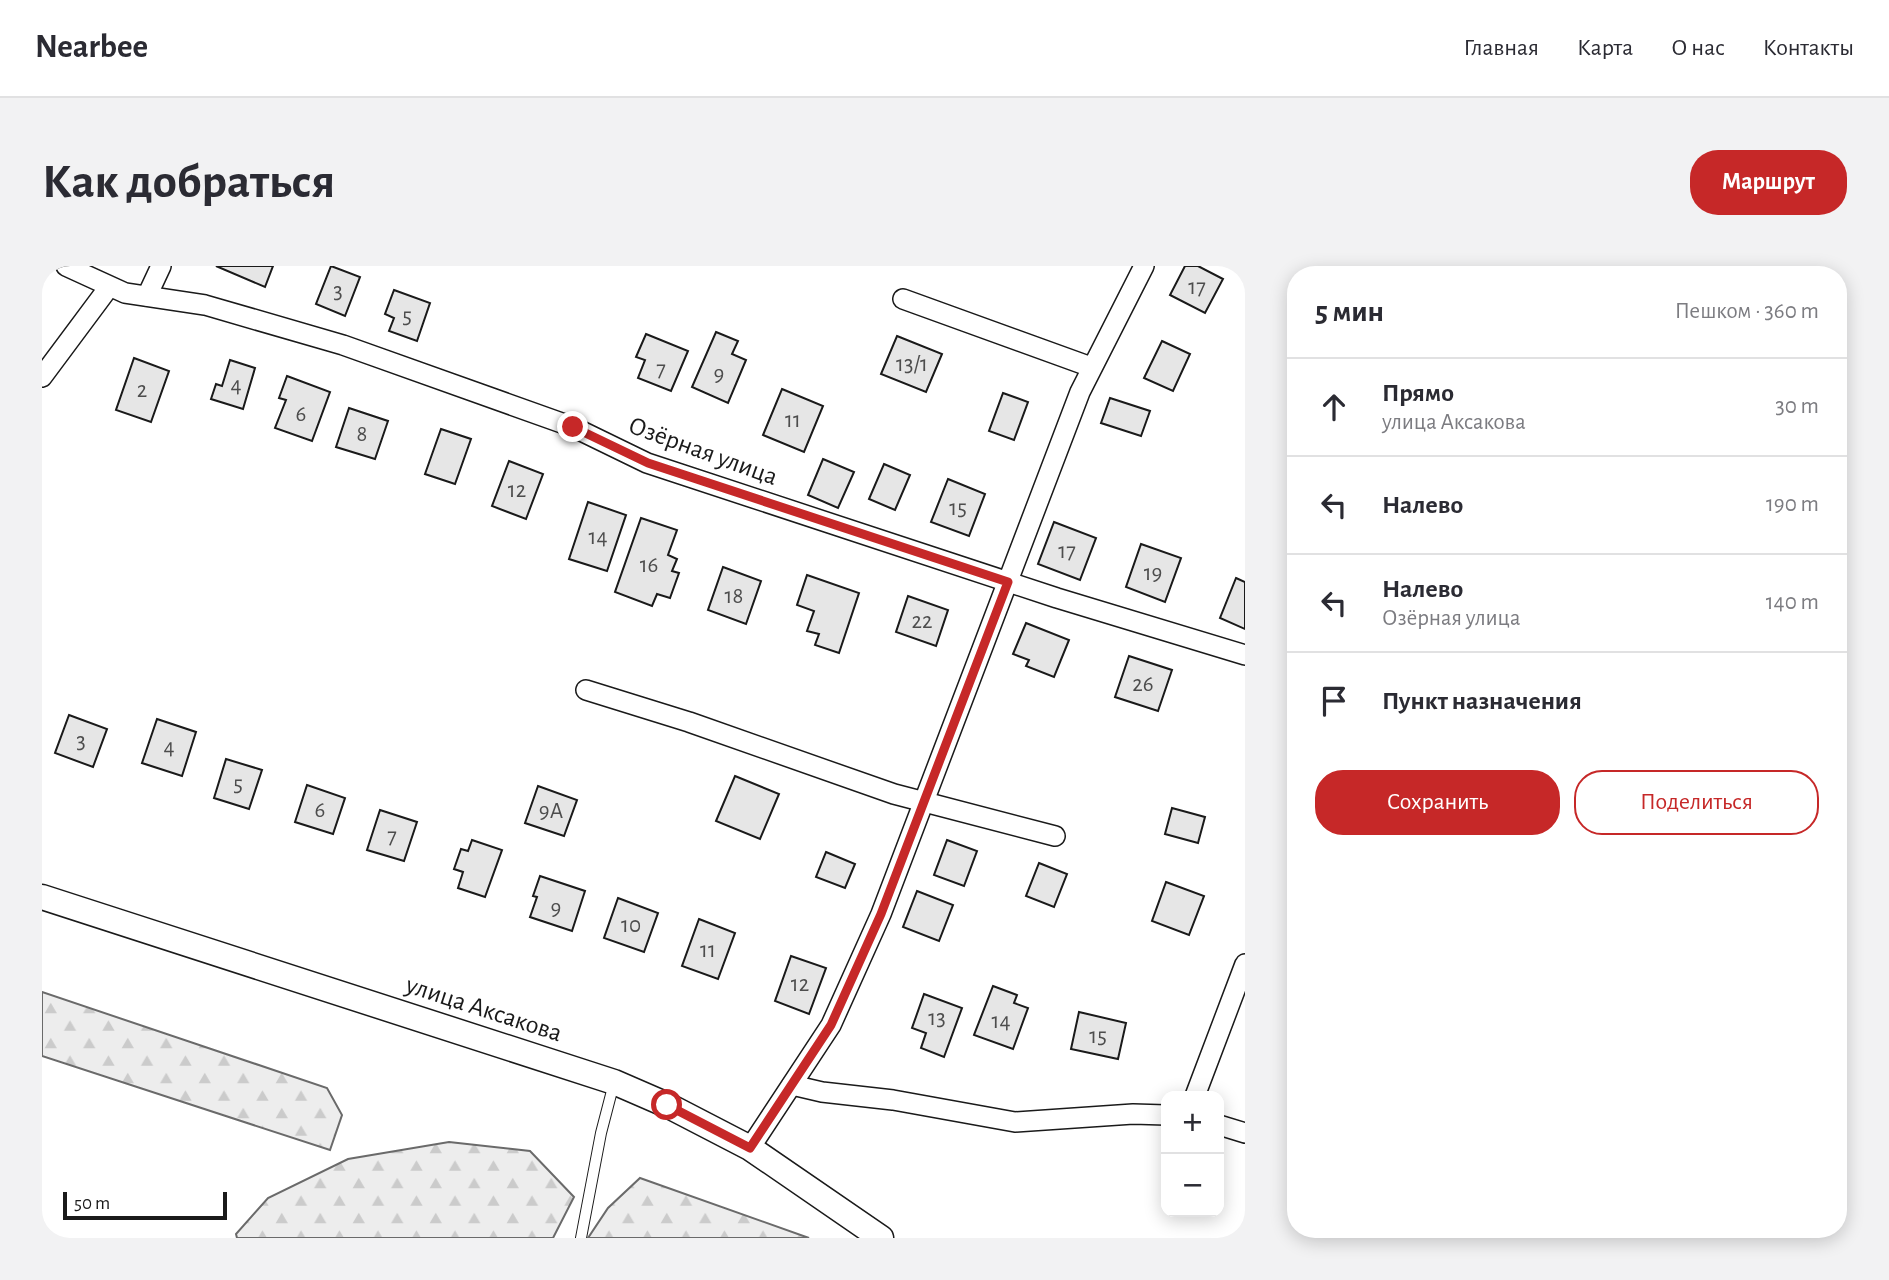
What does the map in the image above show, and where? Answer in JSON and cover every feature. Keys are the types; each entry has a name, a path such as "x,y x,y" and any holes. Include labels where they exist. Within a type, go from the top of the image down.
{"street":[{"name":"Озёрная улица","path":"66,266 125,293 205,305 343,345 573,427 648,463 1008,582 1245,655"},
{"path":"147,296 161,266"},
{"path":"750,1148 831,1025 881,914 1091,367 1144,266"},
{"path":"42,377 109,287"},
{"path":"903,299 1091,367"},
{"path":"586,690 689,722 894,794 1055,836"},
{"name":"улица Аксакова","path":"42,897 614,1082 667,1105 750,1148 881,1238"},
{"path":"1197,1091 1245,964"},
{"path":"792,1085 1015,1122 1161,1115"},
{"path":"1224,1126 1245,1132"}],"lane":[{"path":"582,1238 601,1133 614,1082"}],"green space":[{"path":"42,992 327,1088 342,1115 330,1150 42,1056"},
{"path":"449,1142 530,1151 574,1197 553,1238 237,1238 236,1234 268,1198 348,1159"},
{"path":"640,1178 809,1238 588,1238 608,1208"}],"building":[{"path":"216,266 273,266 265,287"},
{"path":"331,266 360,277 345,316 316,304"},
{"path":"1185,266 1198,266 1223,279 1205,313 1170,295"},
{"path":"394,290 430,303 417,341 389,331 394,318 385,314"},
{"path":"716,332 738,341 732,354 746,360 728,403 692,387"},
{"path":"646,334 688,351 671,391 638,378 645,360 636,357"},
{"path":"897,336 942,354 926,392 881,374"},
{"path":"1162,341 1190,354 1173,391 1144,378"},
{"path":"134,358 169,371 151,422 116,410"},
{"path":"230,360 255,368 243,409 211,399 216,384 222,386"},
{"path":"287,376 330,392 312,441 275,428 286,400 279,398"},
{"path":"782,389 823,406 804,452 763,435"},
{"path":"1003,393 1028,402 1014,440 989,431"},
{"path":"1110,398 1150,411 1141,436 1101,423"},
{"path":"349,408 388,421 375,459 336,447"},
{"path":"441,429 471,439 455,484 425,474"},
{"path":"823,459 854,472 838,508 808,495"},
{"path":"509,461 543,474 526,519 492,506"},
{"path":"884,464 910,475 895,510 869,499"},
{"path":"948,479 985,494 969,536 931,522"},
{"path":"588,502 626,515 607,571 569,559"},
{"path":"641,518 677,530 668,555 677,559 672,571 679,573 670,598 657,594 652,606 615,592"},
{"path":"1054,522 1096,538 1080,580 1038,564"},
{"path":"1141,544 1181,558 1165,602 1126,587"},
{"path":"723,567 761,581 746,624 708,610"},
{"path":"807,575 859,593 839,653 815,645 819,634 807,631 814,611 797,605"},
{"path":"1236,578 1245,582 1245,629 1220,618"},
{"path":"908,596 948,610 936,646 896,632"},
{"path":"1026,623 1069,640 1054,677 1026,666 1029,660 1013,654"},
{"path":"1129,656 1172,670 1158,711 1115,697"},
{"path":"69,715 107,729 93,767 55,753"},
{"path":"157,719 196,732 182,776 142,763"},
{"path":"226,759 262,770 249,809 214,798"},
{"path":"735,776 779,794 760,839 716,821"},
{"path":"307,785 345,798 333,834 295,822"},
{"path":"538,786 577,800 564,836 525,823"},
{"path":"1172,808 1205,817 1198,843 1165,834"},
{"path":"380,810 417,822 404,861 367,850"},
{"path":"472,840 502,850 485,897 458,888 463,872 454,869 461,849 468,851"},
{"path":"947,840 977,851 964,886 934,875"},
{"path":"826,852 855,864 845,888 816,877"},
{"path":"1039,863 1067,874 1054,907 1026,896"},
{"path":"540,876 585,891 572,931 530,917"},
{"path":"1166,882 1204,896 1189,935 1152,921"},
{"path":"917,891 953,905 939,941 903,927"},
{"path":"618,898 658,913 644,952 604,938"},
{"path":"699,919 735,933 718,979 682,966"},
{"path":"791,956 826,968 809,1014 775,1001"},
{"path":"993,986 1017,995 1014,1003 1028,1008 1013,1049 974,1035"},
{"path":"924,994 962,1008 944,1057 921,1048 926,1033 912,1028"},
{"path":"1079,1012 1126,1023 1118,1059 1071,1049"}],"route":[{"path":"573,427 648,463 1008,582 881,914 831,1025 789,1090 750,1148 667,1105"}]}
